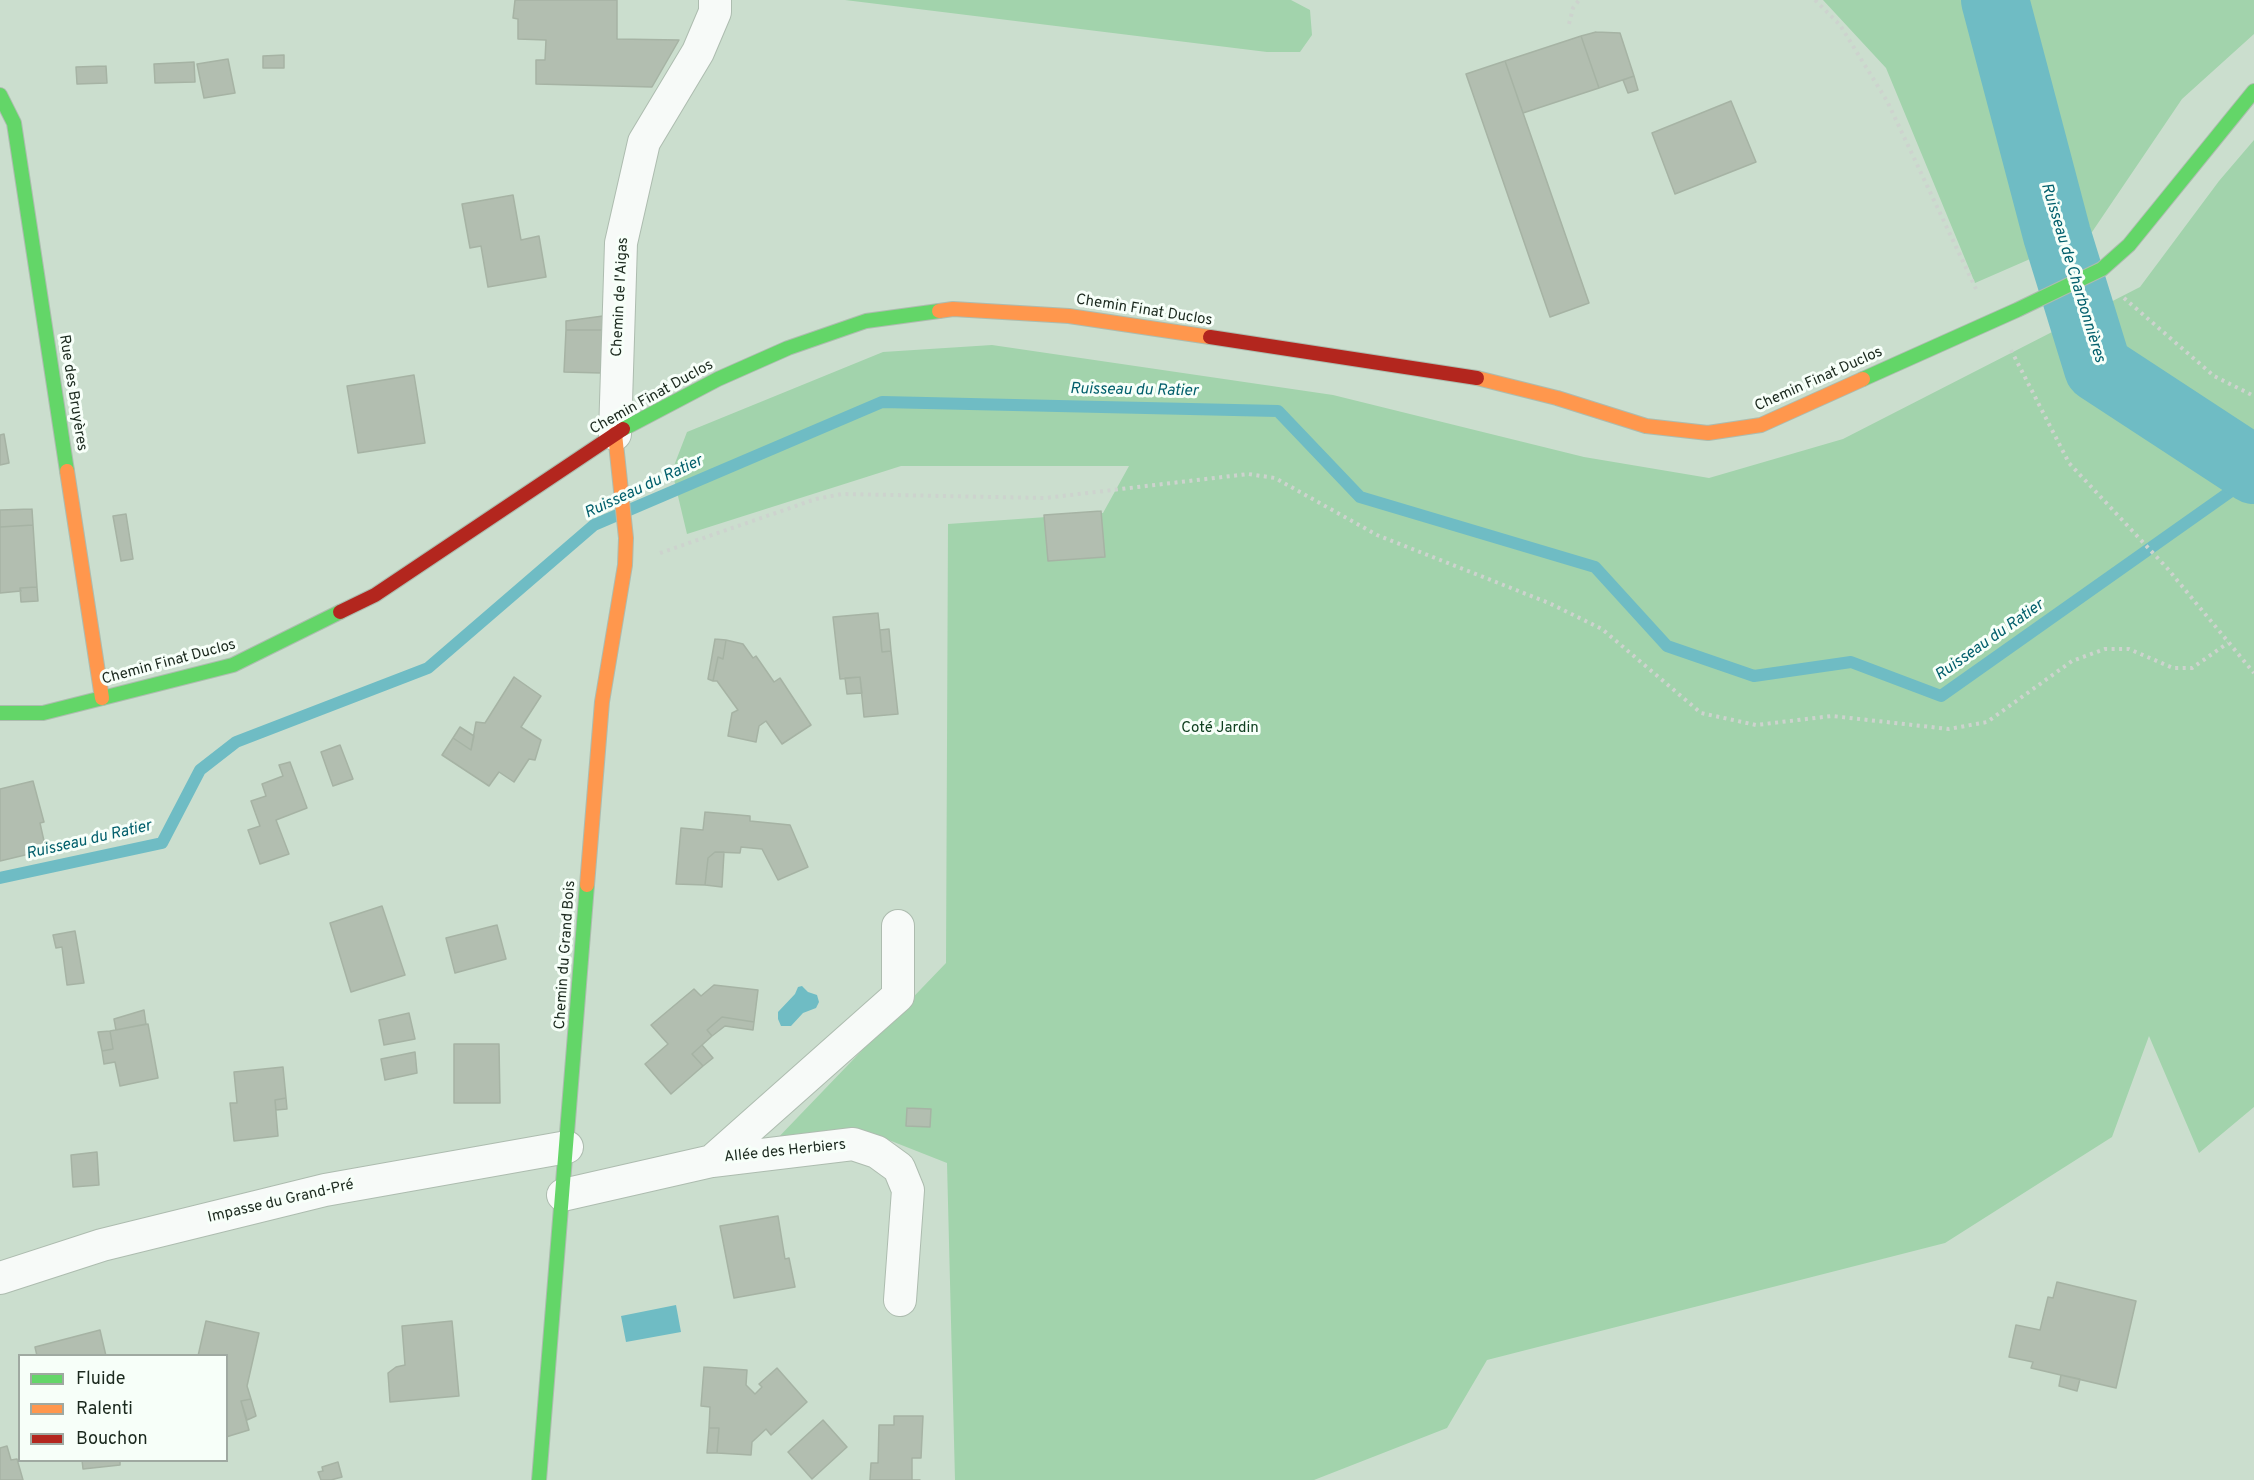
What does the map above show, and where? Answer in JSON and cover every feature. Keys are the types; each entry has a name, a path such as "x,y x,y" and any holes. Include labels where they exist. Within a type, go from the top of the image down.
{"main road":[{"name":"Chemin Finat Duclos","path":"0,713 43,713 233,665 375,595 615,434 718,379 788,348 866,321 953,309 1069,316 1479,378 1557,398 1646,426 1708,432 1761,425 2017,310 2102,268 2129,245 2254,91"},
{"name":"Rue des Bruyères","path":"0,95 14,123 102,698"},
{"name":"Chemin du Grand Bois","path":"539,1480 602,702 625,565 626,538 615,434"}],"street":[{"name":"Chemin de l'Aigas","path":"615,434 621,243 644,142 698,52 715,12 715,0"},
{"name":"Allée des Herbiers","path":"712,1161 898,996 898,926"},
{"name":"Allée des Herbiers","path":"562,1195 712,1161 853,1144 877,1152 899,1168 908,1190 900,1299"},
{"name":"Impasse du Grand-Pré","path":"0,1278 102,1245 326,1190 567,1147"}],"path":[{"path":"1569,24 1573,8 1579,0"},
{"path":"1815,0 1840,25 1887,101 1992,321 2006,340 2069,463 2167,568 2254,673"},
{"path":"2102,268 2112,287 2214,376 2254,396"},
{"path":"625,565 816,499 842,494 1044,498 1248,474 1275,478 1377,535 1549,603 1602,629 1701,713 1756,725 1832,717 1949,729 1987,722 2072,661 2105,649 2129,649 2173,668 2192,668 2228,643"}],"green space":[{"path":"845,0 1291,0 1310,10 1312,35 1300,52 1267,52"},
{"path":"1823,0 2254,0 2254,34 2182,99 2092,232 1975,283 1886,68"},
{"name":"Coté Jardin","path":"2254,140 2254,1107 2199,1153 2149,1036 2112,1137 1945,1243 1487,1360 1447,1428 1314,1480 955,1480 947,1163 876,1135 773,1143 946,963 948,524 1103,513 1129,466 901,466 687,534 672,471 687,432 883,352 992,345 1333,395 1584,457 1709,478 1843,439 2140,287 2219,181"}],"water":[{"path":"802,986 808,992 817,995 819,1002 816,1008 803,1013 791,1026 781,1026 778,1012 795,994 798,987"},
{"path":"676,1305 681,1332 626,1342 621,1316"}],"building":[{"path":"515,0 617,0 617,39 679,40 652,87 536,84 536,60 545,60 546,40 518,39 518,19 513,18"},
{"path":"1596,32 1620,33 1634,76 1599,88 1581,36"},
{"path":"1581,36 1599,88 1523,113 1505,61"},
{"path":"284,55 284,68 263,68 263,56"},
{"path":"228,59 235,93 204,98 197,64"},
{"path":"1505,61 1589,303 1550,317 1466,74"},
{"path":"194,62 195,82 155,83 154,64"},
{"path":"106,66 107,83 77,84 76,67"},
{"path":"1634,76 1638,90 1628,93 1623,80"},
{"path":"1731,101 1756,162 1675,194 1652,133"},
{"path":"513,195 521,240 539,236 546,277 488,287 481,246 470,248 462,204"},
{"path":"603,316 603,330 566,330 566,321"},
{"path":"566,330 603,330 601,373 564,372"},
{"path":"414,375 425,443 358,453 347,386"},
{"path":"4,434 9,463 0,465 0,435"},
{"path":"32,509 33,525 0,527 0,510"},
{"path":"1101,511 1105,557 1048,561 1044,515"},
{"path":"126,514 133,559 121,561 113,516"},
{"path":"33,525 37,587 0,593 0,527"},
{"path":"37,587 38,601 21,602 20,588"},
{"path":"878,613 882,652 891,651 898,714 864,717 860,677 840,679 833,617"},
{"path":"889,629 891,651 882,652 880,630"},
{"path":"715,639 726,640 723,659 718,657 713,681 708,679"},
{"path":"726,640 743,644 753,658 756,656 774,682 780,678 811,725 782,744 766,721 759,726 756,742 728,736 732,713 738,710 717,681 713,681 718,657 723,659"},
{"path":"514,677 541,696 521,727 541,740 535,760 529,759 514,782 499,772 489,786 442,755 453,738 471,750 476,722 485,723"},
{"path":"860,677 862,693 847,694 845,678"},
{"path":"460,727 474,736 471,750 453,738"},
{"path":"340,745 353,779 333,786 321,752"},
{"path":"290,762 307,808 276,820 289,854 260,864 248,830 260,826 251,801 266,796 262,784 283,776 279,765"},
{"path":"33,781 44,822 40,823 46,850 0,861 0,789"},
{"path":"705,812 750,816 750,821 790,825 808,867 778,880 762,849 741,847 740,853 715,852 708,858 705,885 676,884 681,828 703,830"},
{"path":"715,852 724,852 722,887 705,885 708,858"},
{"path":"382,906 405,975 351,992 330,923"},
{"path":"497,925 506,959 455,973 446,938"},
{"path":"75,931 84,983 67,985 62,947 56,948 53,935"},
{"path":"714,985 758,990 754,1022 722,1017 707,1030 712,1036 692,1054 703,1066 671,1094 645,1064 668,1044 651,1025 694,989 701,996"},
{"path":"144,1010 146,1024 116,1030 114,1019"},
{"path":"409,1013 415,1039 384,1045 379,1020"},
{"path":"722,1017 754,1022 753,1030 725,1026 712,1036 707,1030"},
{"path":"148,1024 158,1078 120,1086 115,1062 104,1064 102,1051 113,1049 110,1031"},
{"path":"110,1031 113,1049 102,1051 98,1032"},
{"path":"454,1044 499,1044 500,1103 454,1103"},
{"path":"702,1045 713,1058 703,1066 692,1054"},
{"path":"415,1052 417,1073 385,1080 381,1059"},
{"path":"283,1067 286,1098 275,1100 278,1136 234,1141 230,1103 237,1103 234,1072"},
{"path":"286,1098 287,1109 276,1110 275,1100"},
{"path":"907,1108 931,1109 930,1127 906,1126"},
{"path":"97,1152 99,1185 73,1187 71,1155"},
{"path":"778,1216 785,1259 789,1258 795,1287 734,1298 720,1226"},
{"path":"2057,1282 2136,1301 2116,1388 2031,1368 2033,1362 2009,1357 2016,1325 2040,1330 2048,1297 2053,1298"},
{"path":"206,1321 259,1333 247,1386 251,1399 241,1401 249,1430 228,1436 228,1354 198,1354"},
{"path":"452,1321 459,1396 390,1402 388,1373 396,1367 405,1365 402,1326"},
{"path":"100,1330 106,1354 37,1354 35,1347"},
{"path":"704,1367 747,1370 746,1385 755,1394 762,1387 759,1384 777,1368 807,1402 771,1435 766,1429 752,1442 751,1455 717,1453 719,1428 709,1428 710,1407 701,1406"},
{"path":"2061,1375 2080,1379 2077,1391 2059,1386"},
{"path":"251,1399 256,1416 247,1420 241,1401"},
{"path":"894,1416 923,1416 921,1458 912,1458 912,1480 870,1480 871,1463 878,1463 879,1425 894,1425"},
{"path":"823,1420 847,1447 812,1479 788,1452"},
{"path":"709,1428 719,1428 717,1453 707,1453"},
{"path":"7,1446 11,1460 17,1459 23,1480 0,1480 0,1448"},
{"path":"82,1462 120,1462 120,1465 83,1469"},
{"path":"338,1462 342,1477 321,1480 318,1472 323,1471 322,1467"}],"waterway":[{"name":"Ruisseau de Charbonnières","path":"1995,0 2057,235 2098,368 2254,470"},
{"name":"Ruisseau du Ratier","path":"0,878 162,843 200,770 236,742 428,668 594,525 882,402 1278,411 1360,497 1595,567 1667,646 1754,676 1851,662 1941,696 2254,475"}],"traffic: fast":[{"path":"1863,379 2102,269 2129,245 2254,91"},
{"path":"0,95 14,123 67,471"},
{"path":"623,429 718,379 788,348 866,321 939,311"},
{"path":"0,713 43,713 233,665 340,612"},
{"path":"539,1480 587,885"}],"traffic: slow":[{"path":"939,311 953,309 1069,316 1210,337"},
{"path":"1477,378 1557,398 1646,426 1708,433 1761,425 1863,379"},
{"path":"587,885 602,702 625,565 626,538 615,434"},
{"path":"67,471 102,698"}],"traffic: jam":[{"path":"1210,337 1477,378"},
{"path":"340,612 375,595 623,429"}]}
